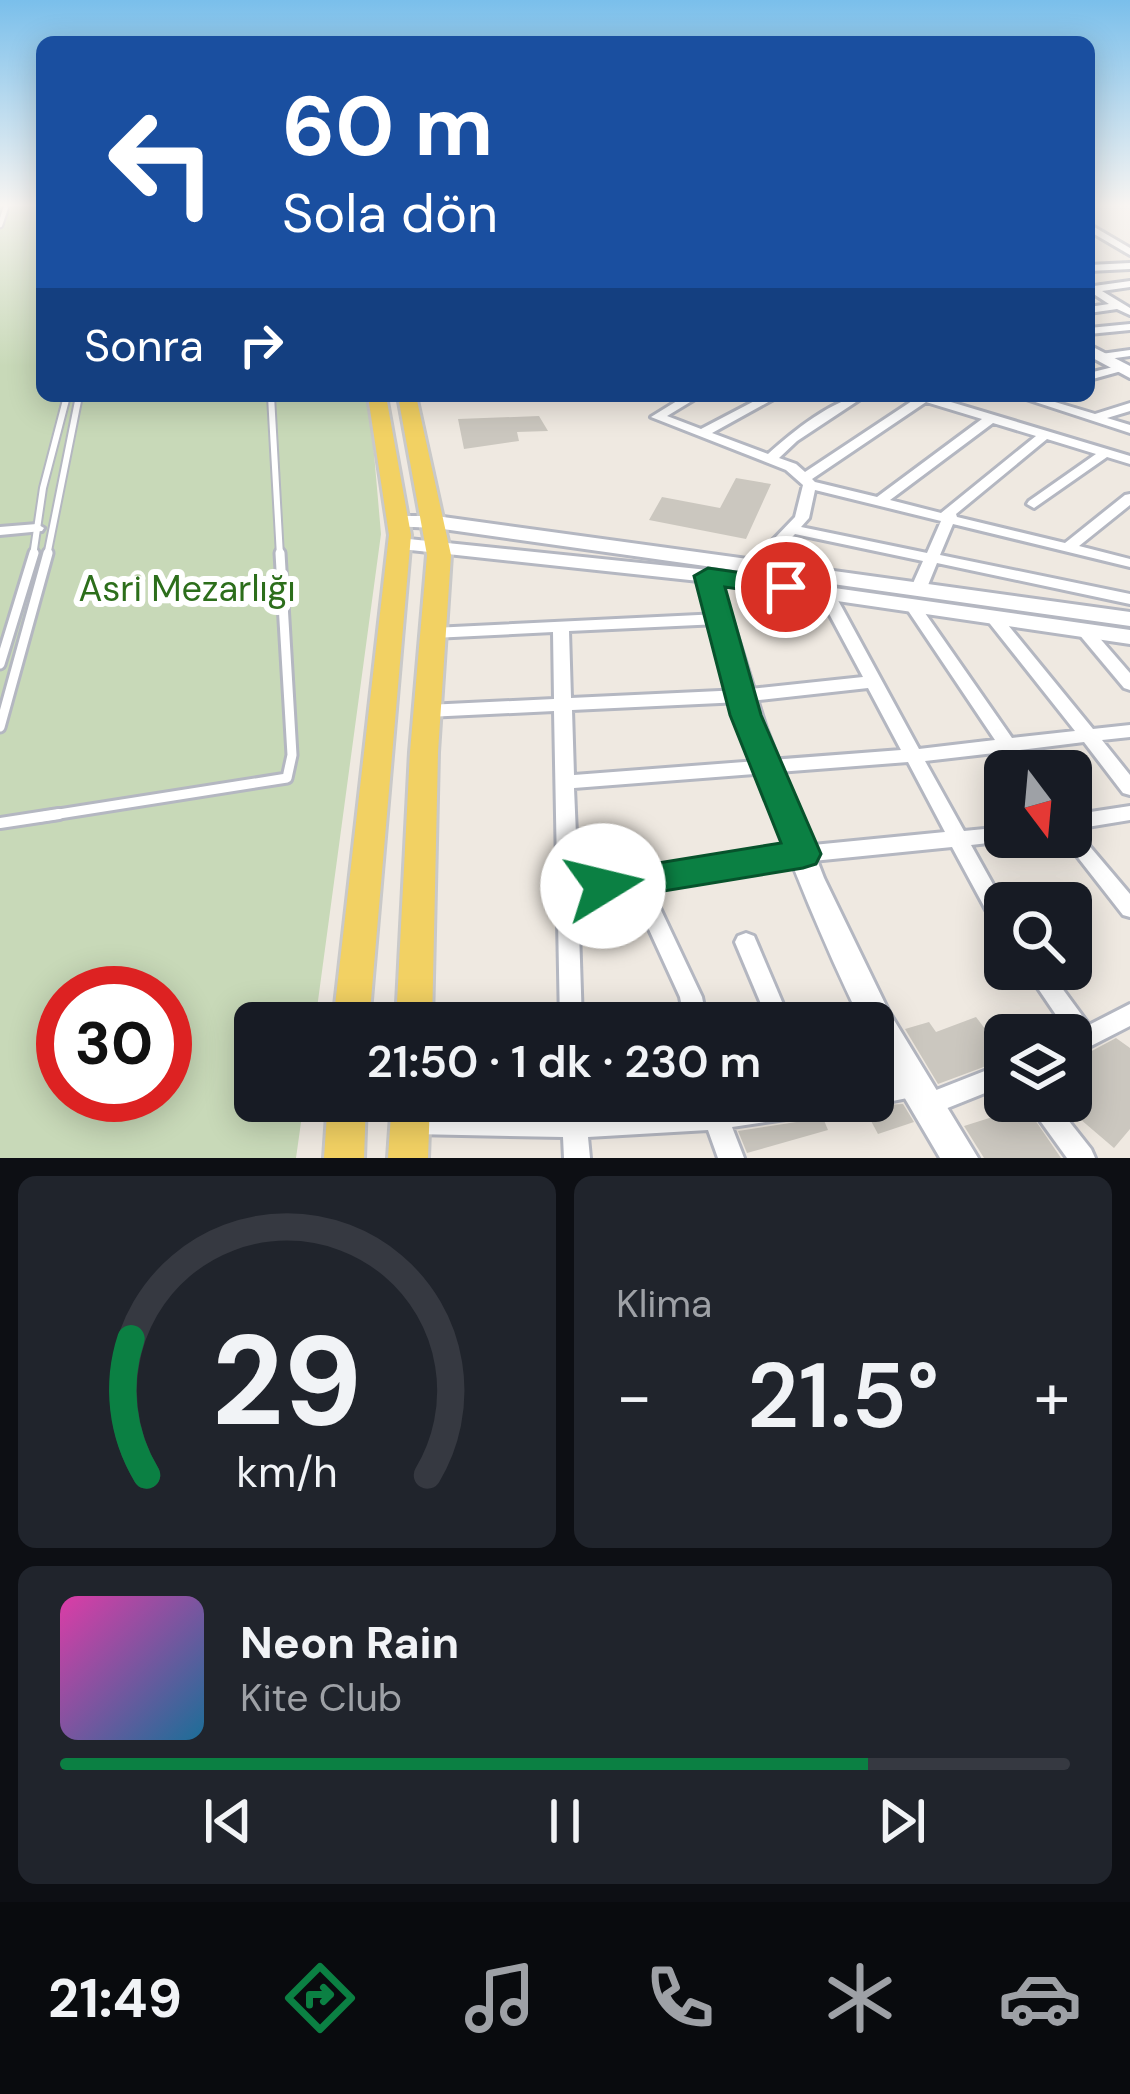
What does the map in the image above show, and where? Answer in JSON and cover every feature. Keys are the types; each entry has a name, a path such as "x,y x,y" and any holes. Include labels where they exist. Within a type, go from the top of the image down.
{"main road":[{"path":"1095,354 1127,365"},
{"path":"353,1002 399,533 378,402"},
{"path":"408,402 437,535 414,1002"},
{"path":"399,533 754,568 993,617 1130,637"},
{"path":"437,535 826,593 1130,619"},
{"path":"708,576 741,696 850,965 920,1097 960,1158"},
{"path":"344,1158 346,1122"}],"street":[{"path":"1095,268 1130,266"},
{"path":"1095,288 1130,284"},
{"path":"1095,291 1126,307"},
{"path":"1095,310 1126,307"},
{"path":"1095,330 1130,327"},
{"path":"1095,375 1127,365"},
{"path":"683,402 657,417 770,459 808,482 1130,563"},
{"path":"702,434 762,402"},
{"path":"770,459 851,402"},
{"path":"754,568 802,518 808,482 914,402"},
{"path":"938,402 1130,460"},
{"path":"1043,402 1130,429"},
{"path":"1095,418 1130,407"},
{"path":"880,501 992,418"},
{"path":"1010,750 915,598 948,516 1046,434"},
{"path":"1034,504 1105,453"},
{"path":"1069,547 1130,498"},
{"path":"0,532 38,528"},
{"path":"792,529 1130,599"},
{"path":"826,593 869,682 984,890"},
{"path":"993,617 1130,788"},
{"path":"433,632 719,619"},
{"path":"561,626 571,1002"},
{"path":"1084,630 1130,684"},
{"path":"427,711 741,696 869,682"},
{"path":"564,782 1008,747 1130,731"},
{"path":"1092,819 1130,813"},
{"path":"569,892 803,854 984,837"},
{"path":"1089,858 1130,909"},
{"path":"637,881 692,1002"},
{"path":"746,942 771,1002"},
{"path":"1092,1034 1130,1014"},
{"path":"894,1095 920,1097 984,1080"},
{"path":"574,1122 577,1158"},
{"path":"410,1127 574,1129 631,1122"},
{"path":"716,1122 731,1158"},
{"path":"1054,1122 1082,1158"}],"lane":[{"path":"0,664 30,577 66,402"},
{"path":"0,727 43,577 78,402"},
{"path":"0,823 287,778 292,755 286,586 279,548 271,402"}],"green space":[{"name":"Asri Mezarlığı","path":"0,258 36,258 36,402 370,402 381,534 318,1002 234,1002 234,1122 301,1122 296,1158 0,1158"}],"building":[{"path":"539,416 548,431 517,432 519,441 464,449 458,419"},
{"path":"736,478 771,484 746,539 649,520 662,497 720,508"},
{"path":"976,1017 984,1027 984,1067 938,1084 905,1029 929,1022 936,1032"},
{"path":"1116,1038 1130,1048 1130,1129 1114,1148 1084,1122 1092,1122 1092,1051"},
{"path":"894,1104 903,1104 914,1122 878,1134 872,1122 894,1122"},
{"path":"984,1120 1036,1122 1061,1158 984,1158 964,1126"},
{"path":"797,1122 825,1122 828,1130 747,1153 738,1131"}],"route":[{"path":"603,886 803,854 746,715 708,576 786,587"}]}
